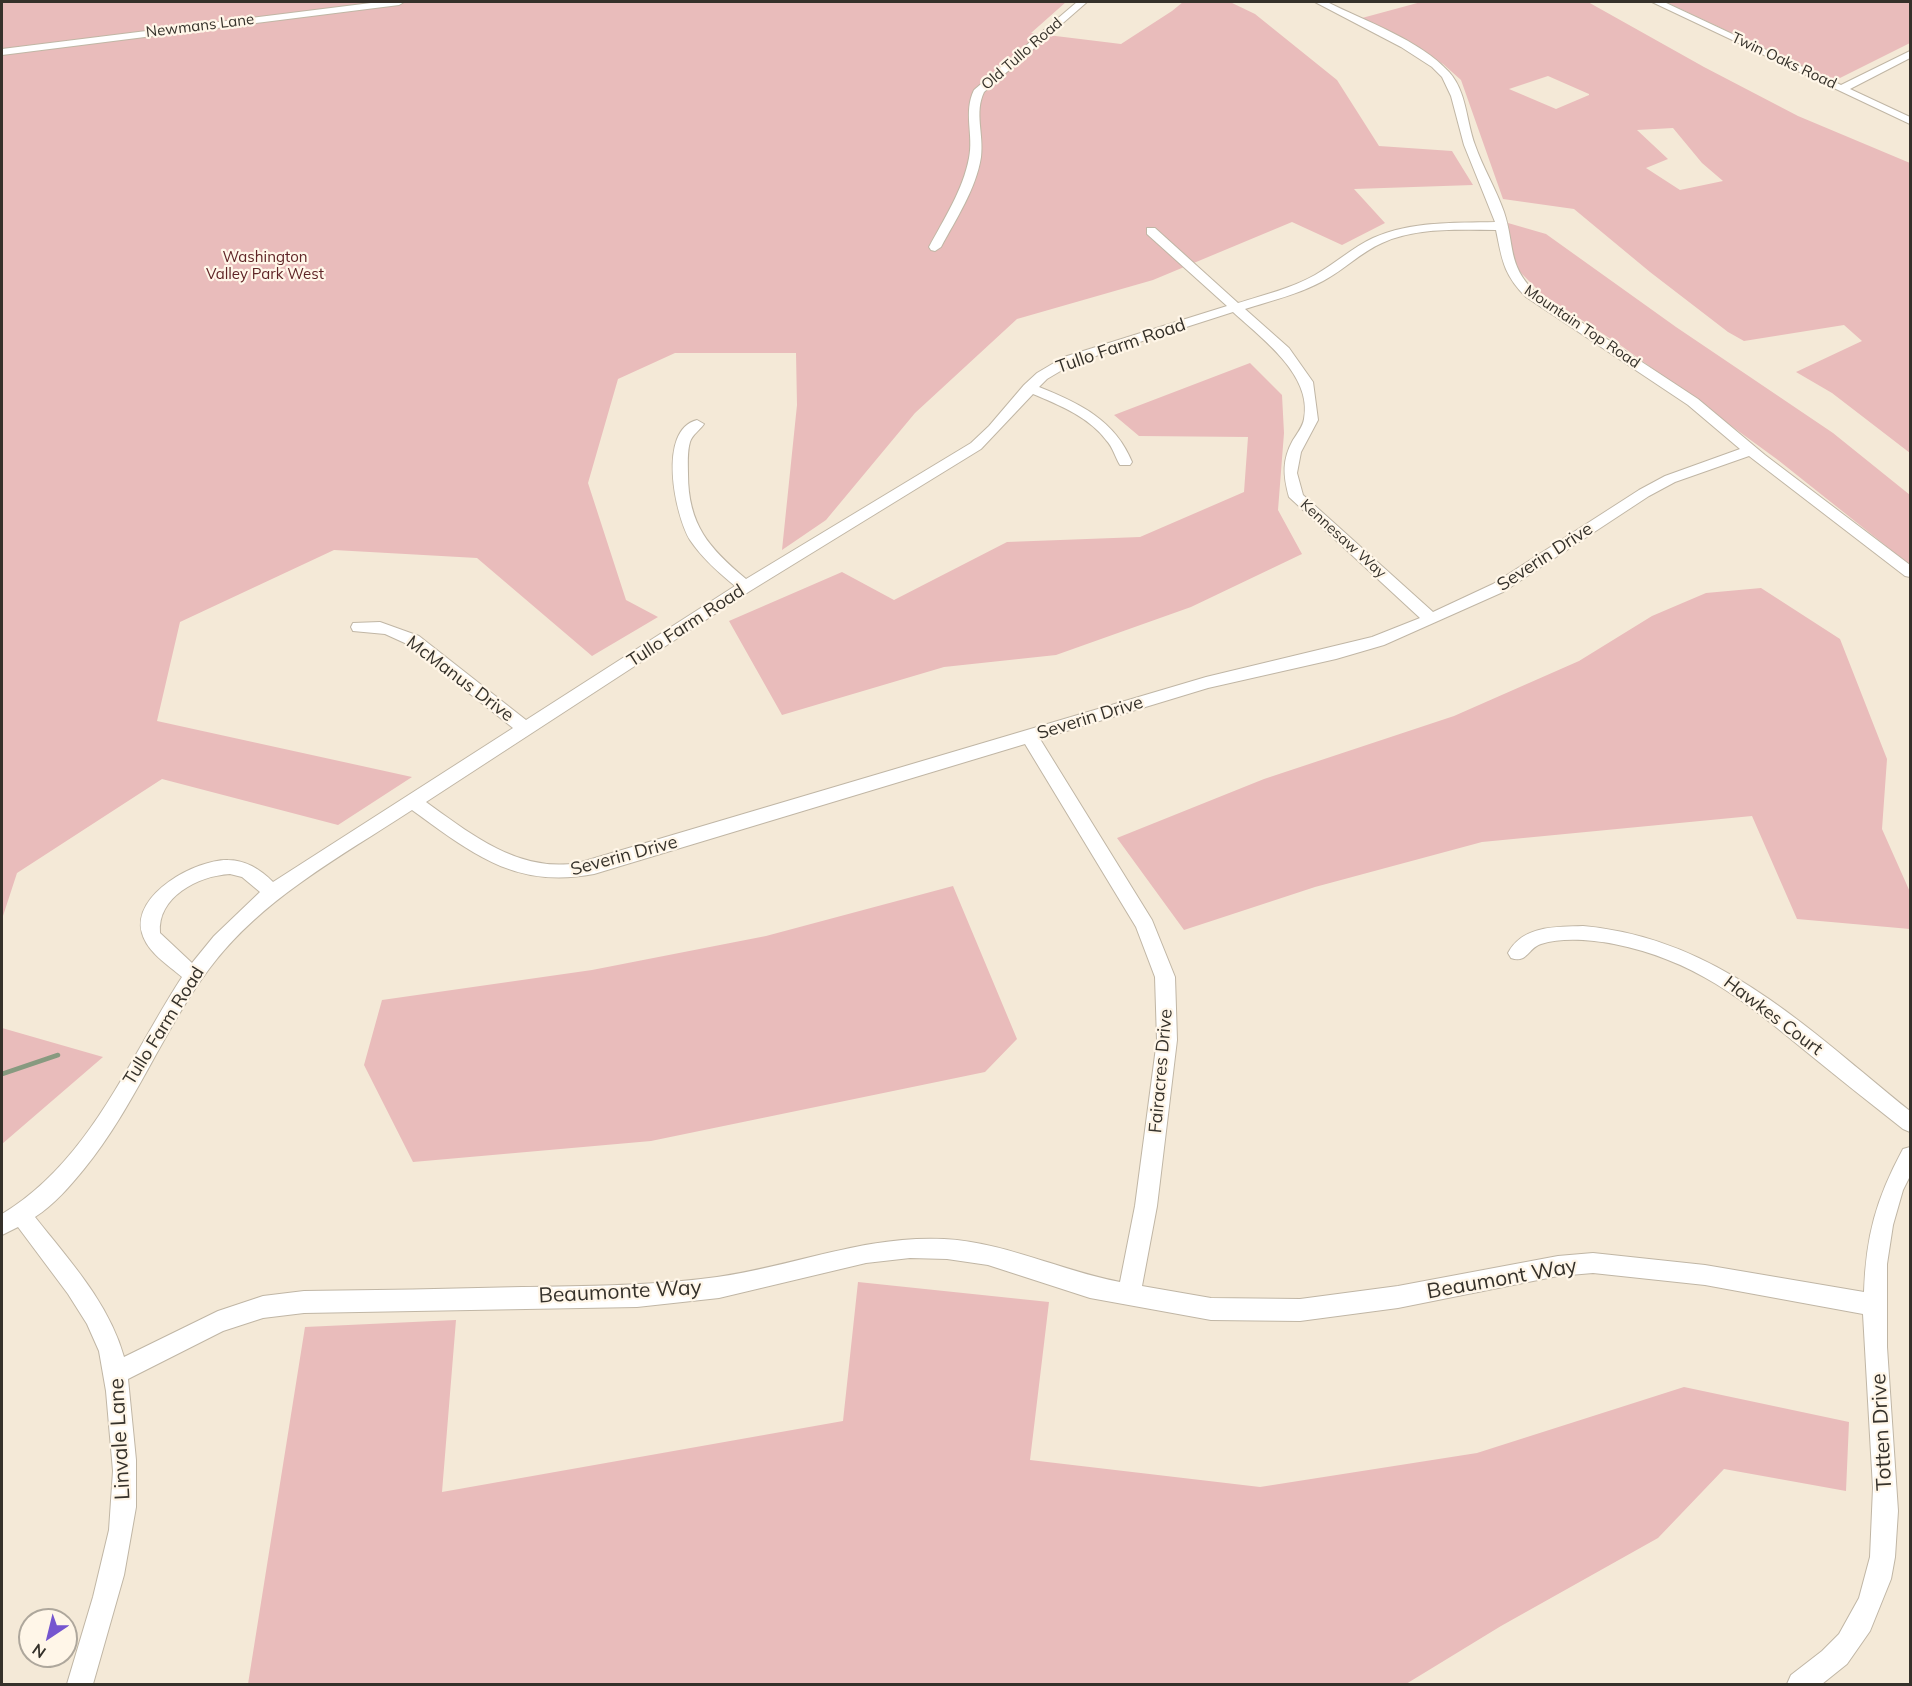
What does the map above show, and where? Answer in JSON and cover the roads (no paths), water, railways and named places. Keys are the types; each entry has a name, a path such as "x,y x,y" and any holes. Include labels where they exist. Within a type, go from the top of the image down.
{"street":[{"name":"Newmans Lane","path":"2,52 399,2"},
{"name":"Old Tullo Road","path":"935,247 966,188 975,159 977,146 972,108 979,90 1082,2"},
{"name":"Mountain Top Road","path":"1320,2 1429,60 1448,78 1453,87 1469,144 1498,213 1510,269 1518,284 1693,402 1751,450 1911,572"},
{"name":"Twin Oaks Road","path":"1657,2 1840,89 1911,54"},
{"path":"1840,89 1911,121"},
{"name":"Tullo Farm Road","path":"12,1221 71,1171 93,1140 194,975 233,928 272,892 745,587 976,446 1042,376 1070,360 1292,290 1310,282 1366,247 1390,236 1435,227 1502,226"},
{"name":"Kennesaw Way","path":"1151,231 1284,351 1306,382 1311,420 1294,452 1290,473 1296,497 1431,619"},
{"path":"1029,388 1068,404 1097,423 1114,440 1125,462"},
{"path":"697,424 683,439 681,491 684,512 699,545 715,563 745,587"},
{"name":"Severin Drive","path":"412,801 495,857 519,867 560,872 594,867 1206,683 1378,641 1498,588 1644,493 1670,479 1751,450"},
{"name":"McManus Drive","path":"358,627 374,626 413,640 526,729"},
{"name":"Fairacres Drive","path":"1029,736 1145,925 1165,977 1167,1040 1146,1206 1129,1295"},
{"path":"194,975 152,935 150,927 154,911 163,897 197,872 217,867 246,870 255,875 272,892"},
{"name":"Hawkes Court","path":"1518,953 1532,940 1547,935 1571,932 1630,941 1692,962 1748,993 1911,1124"},
{"name":"Totten Drive","path":"1800,1684 1832,1660 1848,1642 1864,1616 1881,1570 1887,1518 1874,1305 1877,1245 1887,1207 1911,1156"},
{"name":"Linvale Lane","path":"12,1221 80,1294 103,1331 114,1360 123,1451 124,1506 114,1566 80,1684"},
{"name":"Beaumonte Way","path":"116,1374 218,1322 263,1308 304,1302 637,1296 719,1287 866,1253 910,1248 947,1249 988,1255 1090,1287 1129,1295"},
{"name":"Beaumont Way","path":"1129,1295 1211,1309 1300,1310 1398,1297 1558,1266 1593,1263 1705,1275 1874,1305"}],"waterway":[{"path":"2,1074 58,1055"}],"park label":[{"name":"Washington Valley Park West","path":"265,266"}]}
